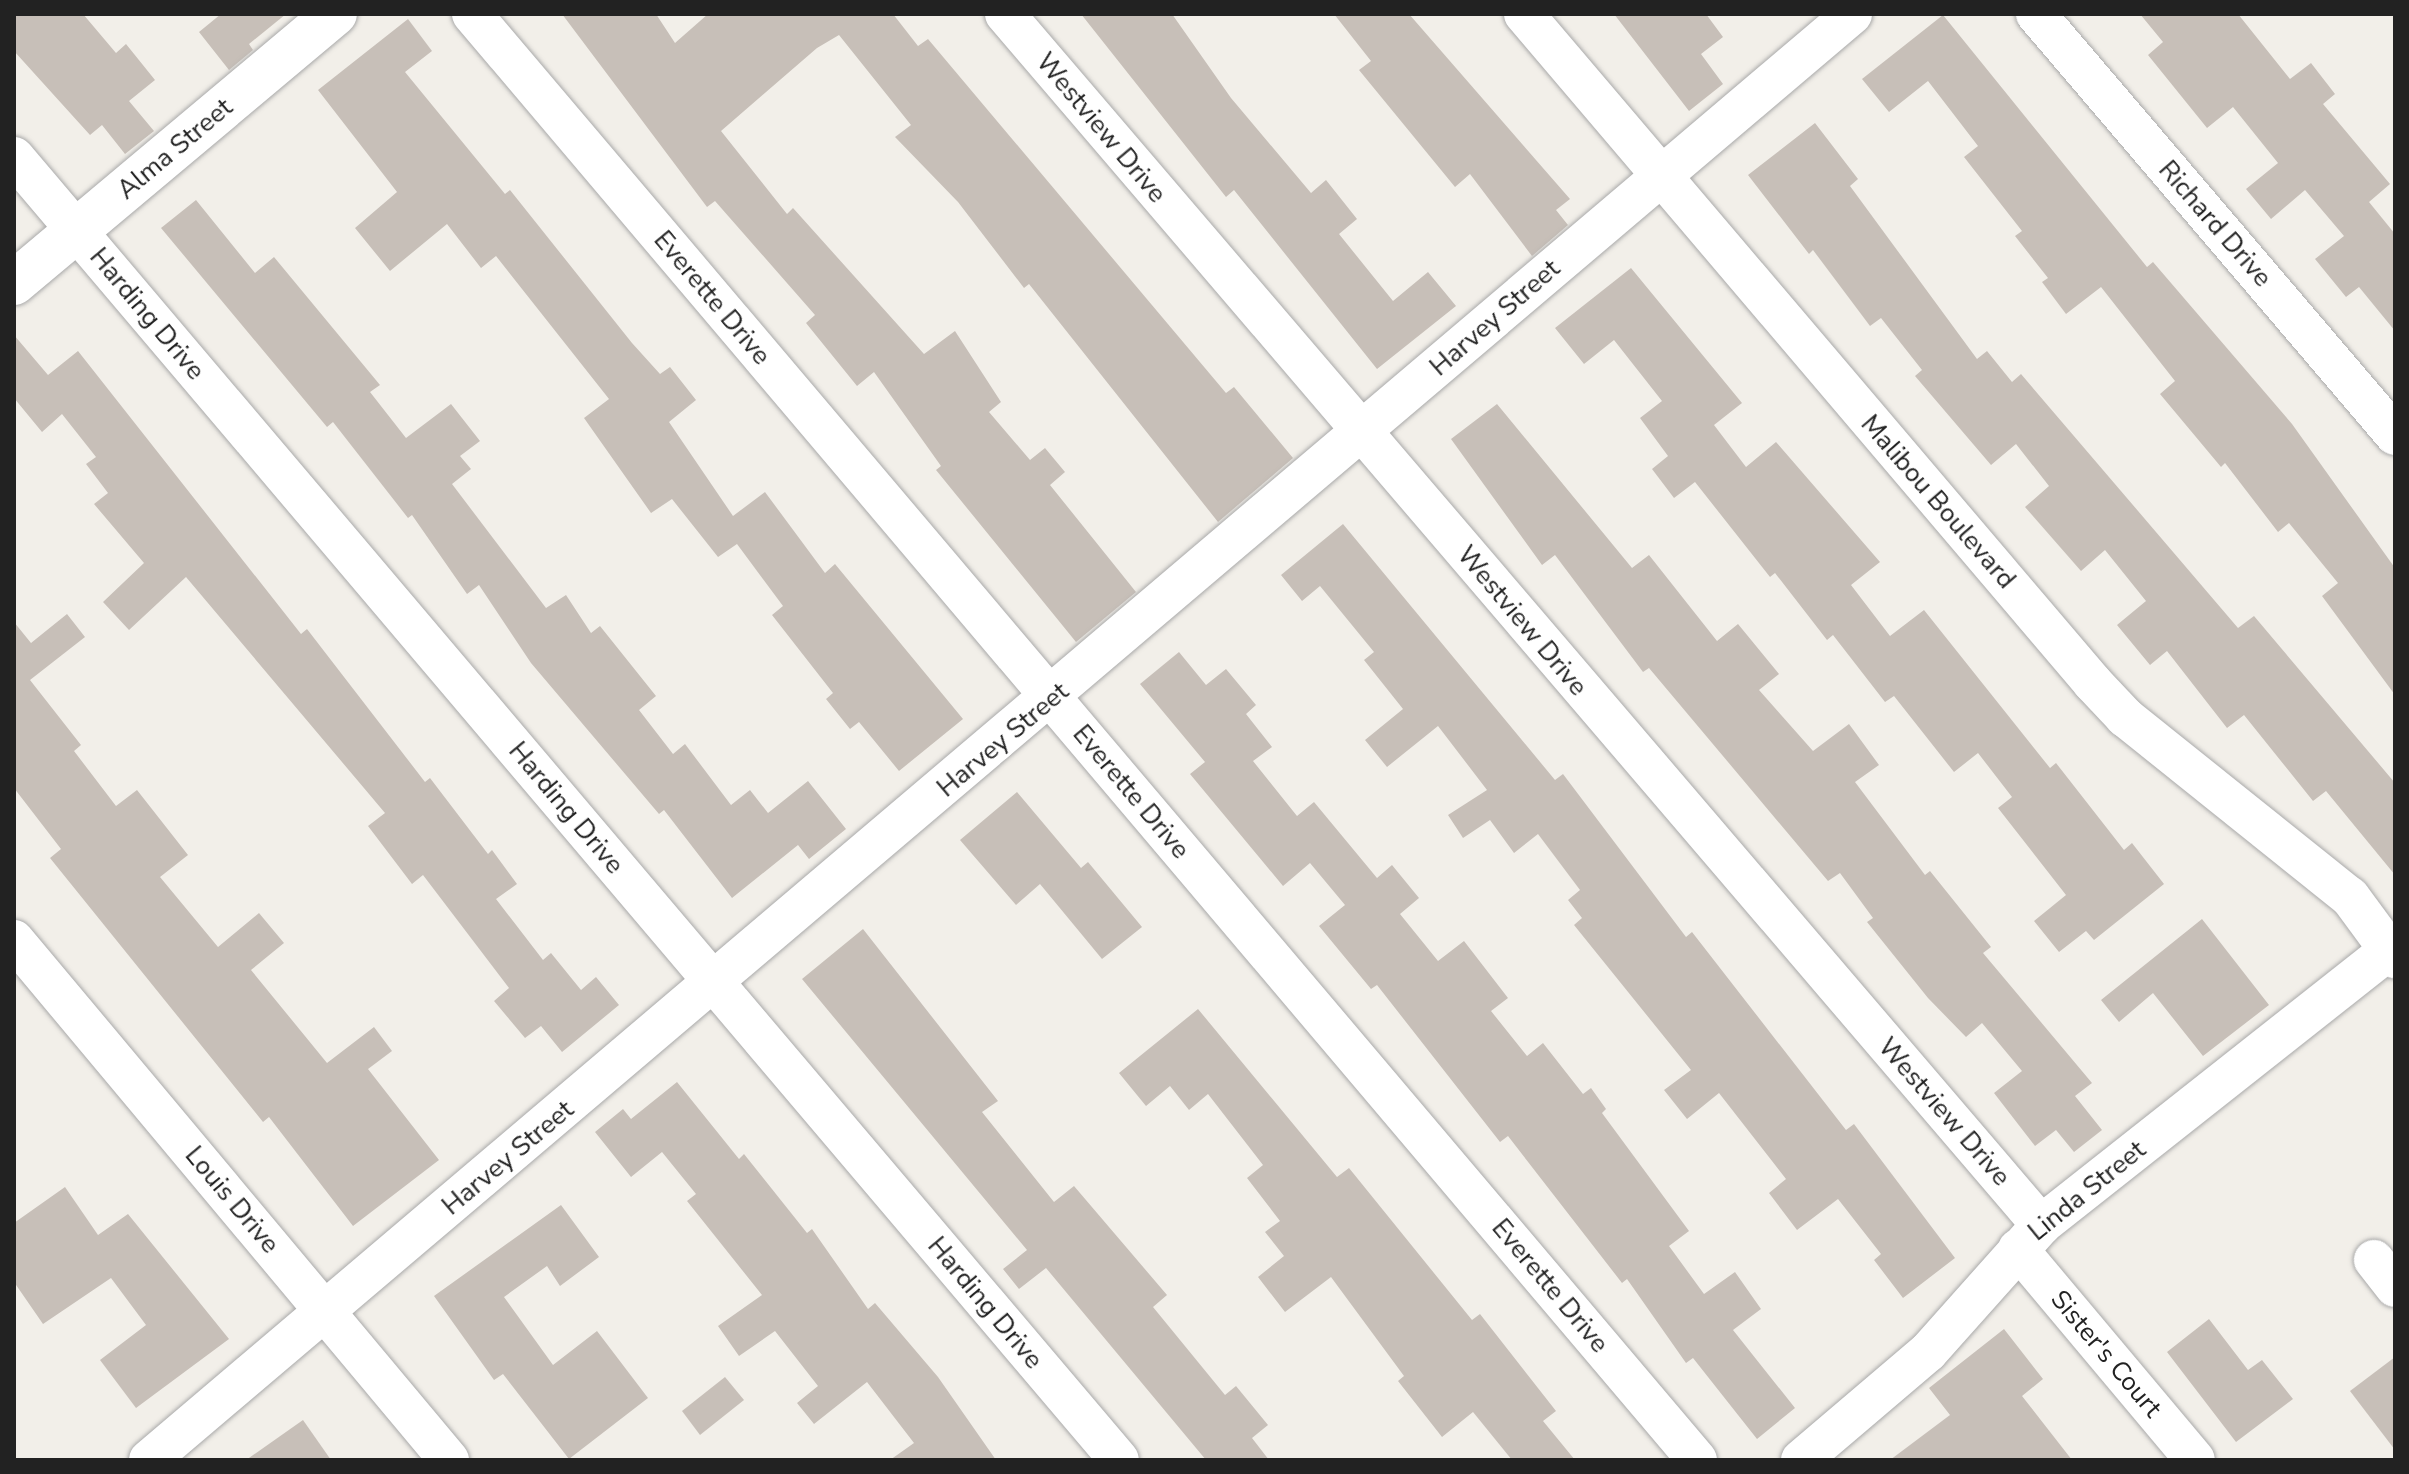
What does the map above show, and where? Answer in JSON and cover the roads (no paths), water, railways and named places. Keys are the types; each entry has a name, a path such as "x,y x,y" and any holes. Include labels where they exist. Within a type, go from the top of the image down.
{"street":[{"name":"Alma Street","path":"14,283 335,14"},
{"name":"Everette Drive","path":"472,14 1697,1460"},
{"name":"Westview Drive","path":"1005,14 1363,431 2030,1237"},
{"name":"Malibou Boulevard","path":"1524,14 2093,683 2125,717 2350,897 2394,952"},
{"name":"Harvey Street","path":"149,1460 1052,699 1852,14"},
{"name":"Richard Drive","path":"2036,14 2395,435"},
{"name":"Harding Drive","path":"14,157 1119,1460"},
{"name":"Louis Drive","path":"14,940 449,1460"},
{"name":"Linda Street","path":"1801,1460 1920,1360 2030,1237 2394,952"},
{"name":"Sister's Court","path":"2030,1237 2195,1460"}]}
